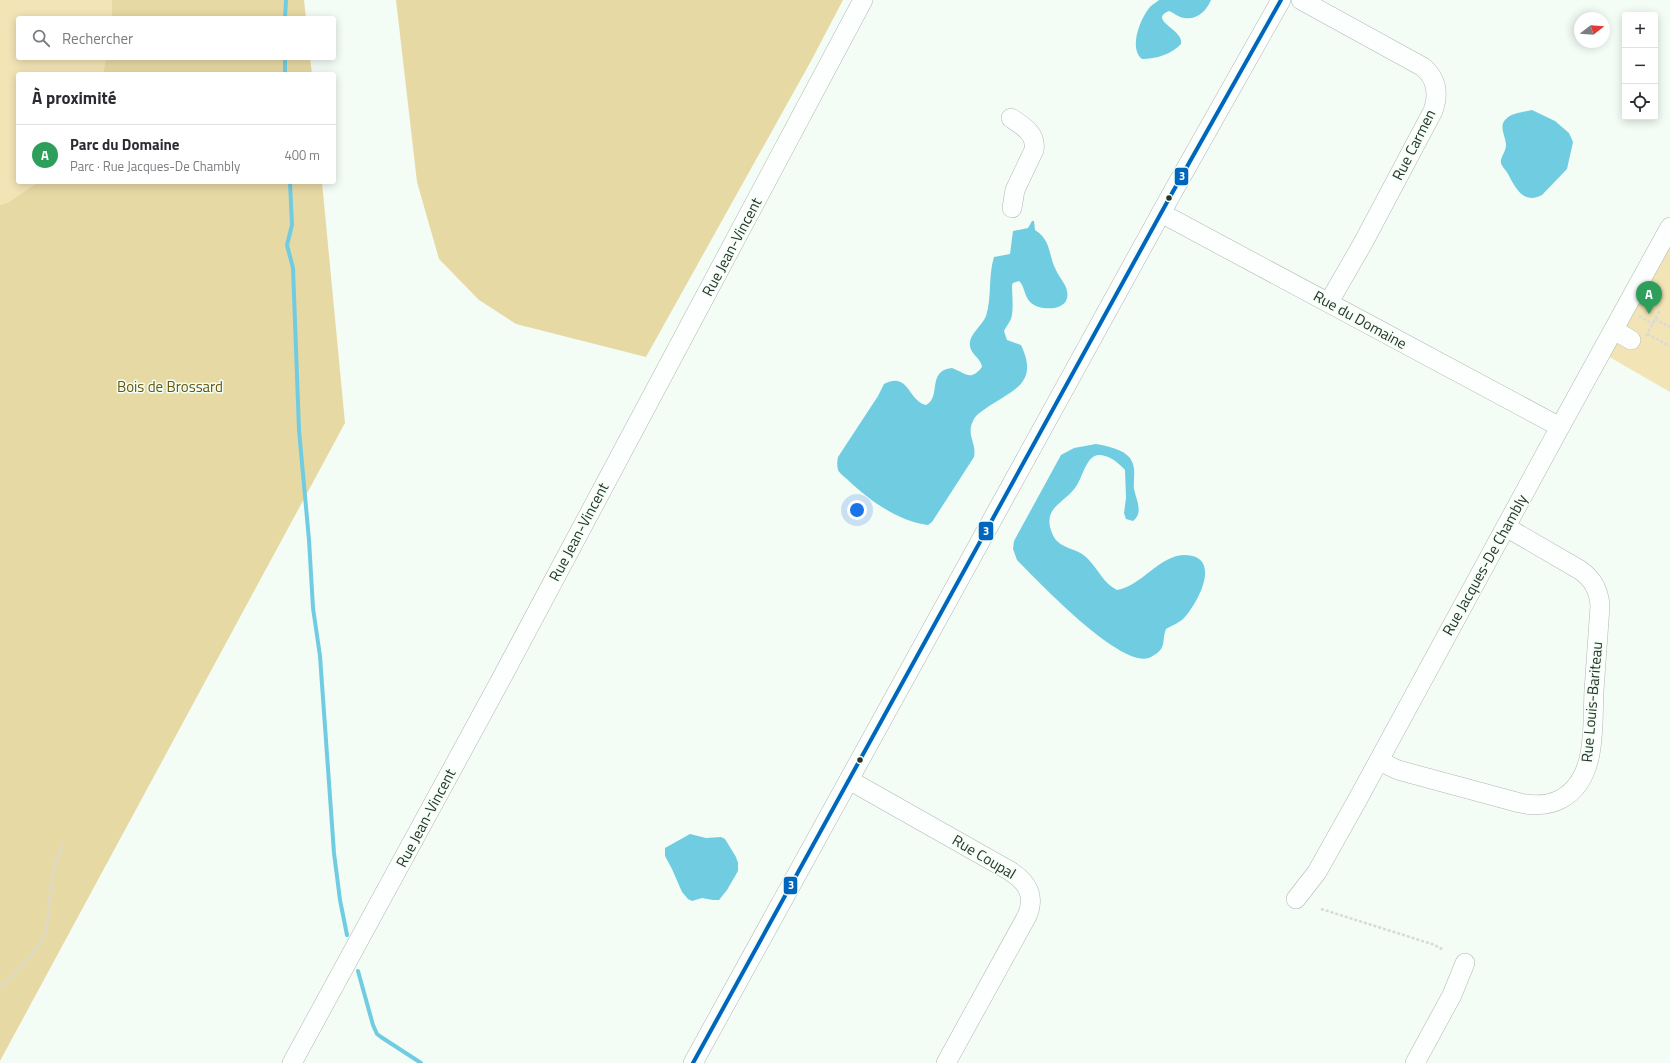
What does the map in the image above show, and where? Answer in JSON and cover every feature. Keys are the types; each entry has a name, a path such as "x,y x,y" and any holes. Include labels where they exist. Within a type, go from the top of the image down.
{"street":[{"name":"Rue Jean-Vincent","path":"292,1063 492,697 863,0"},
{"path":"693,1063 1161,213 1281,0"},
{"name":"Rue Carmen","path":"1301,0 1423,66 1432,78 1436,91 1436,101 1432,111 1329,302"},
{"path":"1011,118 1030,134 1035,145 1015,190 1012,208"},
{"name":"Rue du Domaine","path":"1161,213 1560,427"},
{"name":"Rue Jacques-De Chambly","path":"1296,899 1311,881 1319,868 1670,227"},
{"path":"1614,330 1641,338"},
{"name":"Rue Louis-Bariteau","path":"1378,761 1398,770 1520,803 1533,805 1546,804 1564,797 1575,788 1583,776 1588,763 1592,740 1600,606 1597,590 1589,576 1506,527"},
{"name":"Rue Coupal","path":"849,780 1014,874 1023,881 1029,893 1030,902 1026,916 946,1063"},
{"path":"1415,1063 1452,995 1466,962"}],"path":[{"path":"1660,310 1653,324 1641,338 1670,346"},
{"path":"1634,314 1653,324"},
{"path":"1655,319 1670,327"},
{"path":"0,987 34,951 42,938 48,917 52,881 60,851 65,841"},
{"path":"1321,909 1432,944 1444,950"}],"shaded area":[{"path":"0,0 112,0 112,16 16,16 16,60 106,60 103,72 16,72 16,184 35,184 9,202 0,205"},
{"path":"1670,240 1670,392 1606,355"}],"green space":[{"path":"112,0 304,0 306,16 112,16"},
{"path":"396,0 843,0 811,61 646,357 516,324 479,300 439,259 417,182"},
{"path":"106,60 310,60 312,72 103,72"},
{"name":"Bois de Brossard","path":"35,184 322,184 345,423 0,1061 0,205 9,202"}],"water":[{"path":"1159,0 1211,0 1207,8 1201,14 1193,18 1178,16 1169,11 1163,14 1162,18 1164,22 1178,34 1181,39 1181,44 1173,51 1163,55 1142,59 1138,54 1136,47 1140,24 1147,11"},
{"path":"1532,110 1555,121 1569,133 1573,142 1567,169 1542,195 1535,198 1530,198 1520,193 1501,163 1506,145 1502,128 1504,122 1511,115"},
{"path":"1032,221 1034,221 1035,230 1047,244 1053,264 1065,286 1067,291 1066,302 1058,307 1041,308 1029,300 1019,281 1013,283 1012,315 1004,331 1007,340 1021,345 1026,358 1027,369 1025,378 1013,391 981,412 974,419 971,434 974,447 974,457 932,522 928,525 917,523 895,515 875,503 841,474 838,470 838,457 878,396 884,384 892,381 899,381 908,388 915,398 926,405 931,401 939,374 944,370 952,368 968,375 978,372 982,367 980,361 972,352 970,342 973,334 986,316 988,309 991,272 994,257 1010,254 1013,231 1028,228"},
{"path":"1096,444 1119,450 1130,458 1134,469 1134,489 1139,510 1138,514 1133,521 1126,519 1124,513 1126,498 1125,470 1108,457 1098,455 1089,461 1075,488 1055,507 1052,512 1050,525 1055,539 1063,546 1084,555 1108,584 1117,590 1135,583 1159,565 1176,556 1185,555 1196,557 1203,563 1205,571 1204,581 1195,602 1184,618 1166,629 1162,648 1151,657 1138,658 1121,651 1081,622 1027,571 1017,560 1013,549 1014,541 1061,455 1074,448"},
{"path":"690,834 706,838 721,837 725,839 736,857 738,871 727,890 719,900 702,898 692,901 688,899 682,892 665,856 665,848"}],"waterway":[{"path":"285,16 286,0"},
{"path":"285,60 285,72"},
{"path":"290,184 292,225 287,245 293,268 299,430 309,540 313,608 320,656 334,853 340,900 347,935"},
{"path":"358,971 373,1025 377,1034 421,1063"}],"transit line":[{"name":"3","path":"693,1063 1171,195 1281,0"}],"place":[{"name":"Parc du Domaine","path":"1649,314"}]}
